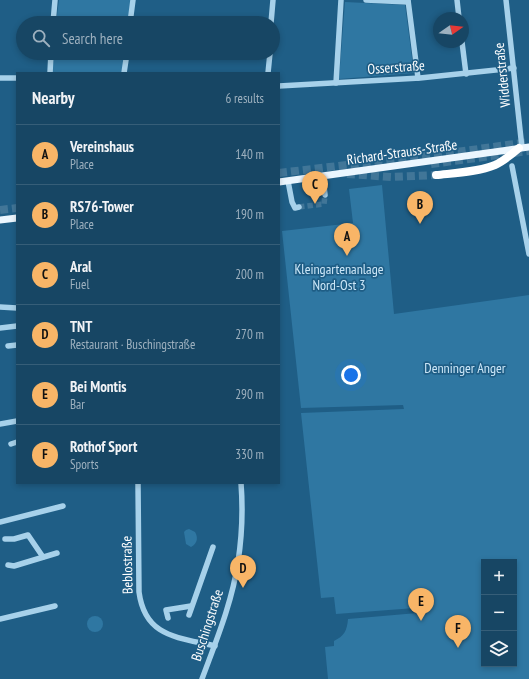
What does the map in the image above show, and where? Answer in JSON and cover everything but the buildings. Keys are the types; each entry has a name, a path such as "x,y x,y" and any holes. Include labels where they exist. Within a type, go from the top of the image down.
{"highway":[{"path":"436,175 495,165 523,147"}],"main road":[{"name":"Richard-Strauss-Straße","path":"280,182 523,147"},
{"path":"0,220 16,218"}],"street":[{"path":"54,16 56,0"},
{"path":"131,16 133,0"},
{"path":"272,16 273,0"},
{"path":"336,83 341,0"},
{"path":"366,0 408,1 418,78"},
{"path":"456,0 458,12"},
{"name":"Widderstraße","path":"506,0 523,147"},
{"path":"463,48 466,74"},
{"path":"50,72 51,60"},
{"path":"124,72 126,60"},
{"path":"268,72 269,60"},
{"name":"Osserstraße","path":"280,86 418,78 514,68"},
{"path":"0,78 16,78"},
{"path":"512,166 529,254"},
{"path":"323,176 325,195"},
{"path":"288,181 292,202 295,208 299,207"},
{"path":"0,307 16,308"},
{"path":"0,328 16,326"},
{"path":"8,346 16,345"},
{"path":"0,424 16,421"},
{"name":"Beblostraße","path":"138,484 139,592 140,601 144,612 153,625 165,633 174,637 215,646"},
{"name":"Buschingstraße","path":"202,679 227,609 238,563 242,519 241,484"},
{"path":"0,522 63,506"},
{"path":"5,539 14,539 28,535 43,557"},
{"path":"188,615 213,547"},
{"path":"8,565 14,566 56,553"},
{"path":"0,619 55,606"},
{"path":"168,618 166,610 192,606"}],"green space":[{"path":"59,0 131,0 129,16 57,16"},
{"path":"345,2 405,5 414,73 339,79"},
{"path":"53,60 124,60 123,72 52,72"},
{"path":"382,185 394,314 529,295 529,679 328,679 325,647 334,646 334,641 344,633 347,627 348,619 429,612 428,607 336,614 334,597 321,598 301,413 404,409 403,405 301,408 282,231 353,223 349,189"},
{"path":"189,529 195,532 197,536 195,544 191,547 186,544 184,532"},
{"path":"95,616 102,621 103,624 98,631 95,632 88,627 87,624 92,617"}],"tunnel":[{"path":"280,173 529,142"},
{"path":"431,164 529,151"},
{"path":"347,174 391,177 436,175"},
{"path":"299,207 324,204 325,195"},
{"path":"0,210 16,208"}],"place":[{"name":"Aral","path":"315,204"},
{"name":"RS76-Tower","path":"420,224"},
{"name":"Vereinshaus","path":"347,256"},
{"name":"TNT","path":"243,588"},
{"name":"Bei Montis","path":"421,621"},
{"name":"Rothof Sport","path":"458,648"}],"park label":[{"name":"Kleingartenanlage Nord-Ost 3","path":"339,278"},
{"name":"Denninger Anger","path":"465,368"}]}
